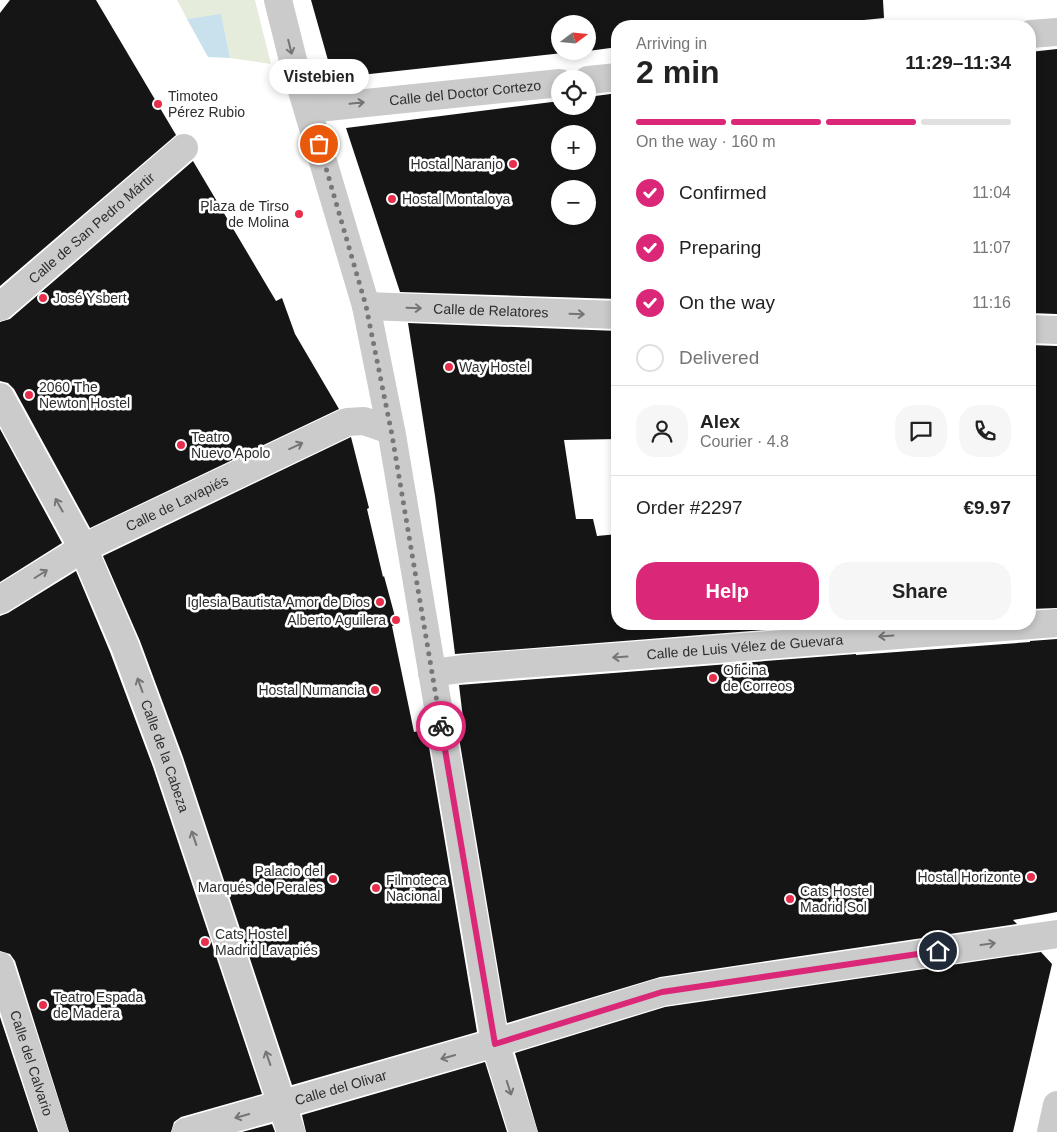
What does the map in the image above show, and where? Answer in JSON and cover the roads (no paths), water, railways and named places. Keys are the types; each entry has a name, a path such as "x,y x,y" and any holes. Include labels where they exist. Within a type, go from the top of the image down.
{"street":[{"path":"278,0 294,64 366,306 391,432 495,1044 523,1132"},
{"path":"1036,34 1057,32"},
{"path":"596,79 611,78"},
{"name":"Calle del Doctor Cortezo","path":"308,109 551,84"},
{"name":"Calle de San Pedro Mártir","path":"0,307 184,148"},
{"name":"Calle de Relatores","path":"366,306 611,315"},
{"path":"1036,329 1057,330"},
{"name":"Calle de la Cabeza","path":"0,397 83,548 126,646 168,762 291,1132"},
{"name":"Calle de Lavapiés","path":"0,600 83,548 348,422 364,421 391,432"},
{"name":"Calle de Luis Vélez de Guevara","path":"1036,625 1057,623"},
{"name":"Calle de Luis Vélez de Guevara","path":"432,673 479,667 965,630"},
{"name":"Calle del Olivar","path":"186,1132 495,1044 662,992 1057,934"},
{"name":"Calle del Calvario","path":"0,966 54,1132"},
{"path":"1051,1132 1057,1105"}],"water":[{"path":"221,14 230,58 208,57 187,19"}],"place":[{"name":"Timoteo Pérez Rubio","path":"158,104"},
{"name":"Vistebien","path":"319,144"},
{"name":"Hostal Naranjo","path":"513,164"},
{"name":"Hostal Montaloya","path":"392,199"},
{"name":"Plaza de Tirso de Molina","path":"299,214"},
{"name":"José Ysbert","path":"43,298"},
{"name":"Way Hostel","path":"449,367"},
{"name":"2060 The Newton Hostel","path":"29,395"},
{"name":"Teatro Nuevo Apolo","path":"181,445"},
{"name":"Iglesia Bautista Amor de Dios","path":"380,602"},
{"name":"Alberto Aguilera","path":"396,620"},
{"name":"Oficina de Correos","path":"713,678"},
{"name":"Hostal Numancia","path":"375,690"},
{"name":"Hostal Horizonte","path":"1031,877"},
{"name":"Palacio del Marqués de Perales","path":"333,879"},
{"name":"Filmoteca Nacional","path":"376,888"},
{"name":"Cats Hostel Madrid Sol","path":"790,899"},
{"name":"Cats Hostel Madrid Lavapiés","path":"205,942"},
{"name":"Teatro Espada de Madera","path":"43,1005"}]}
